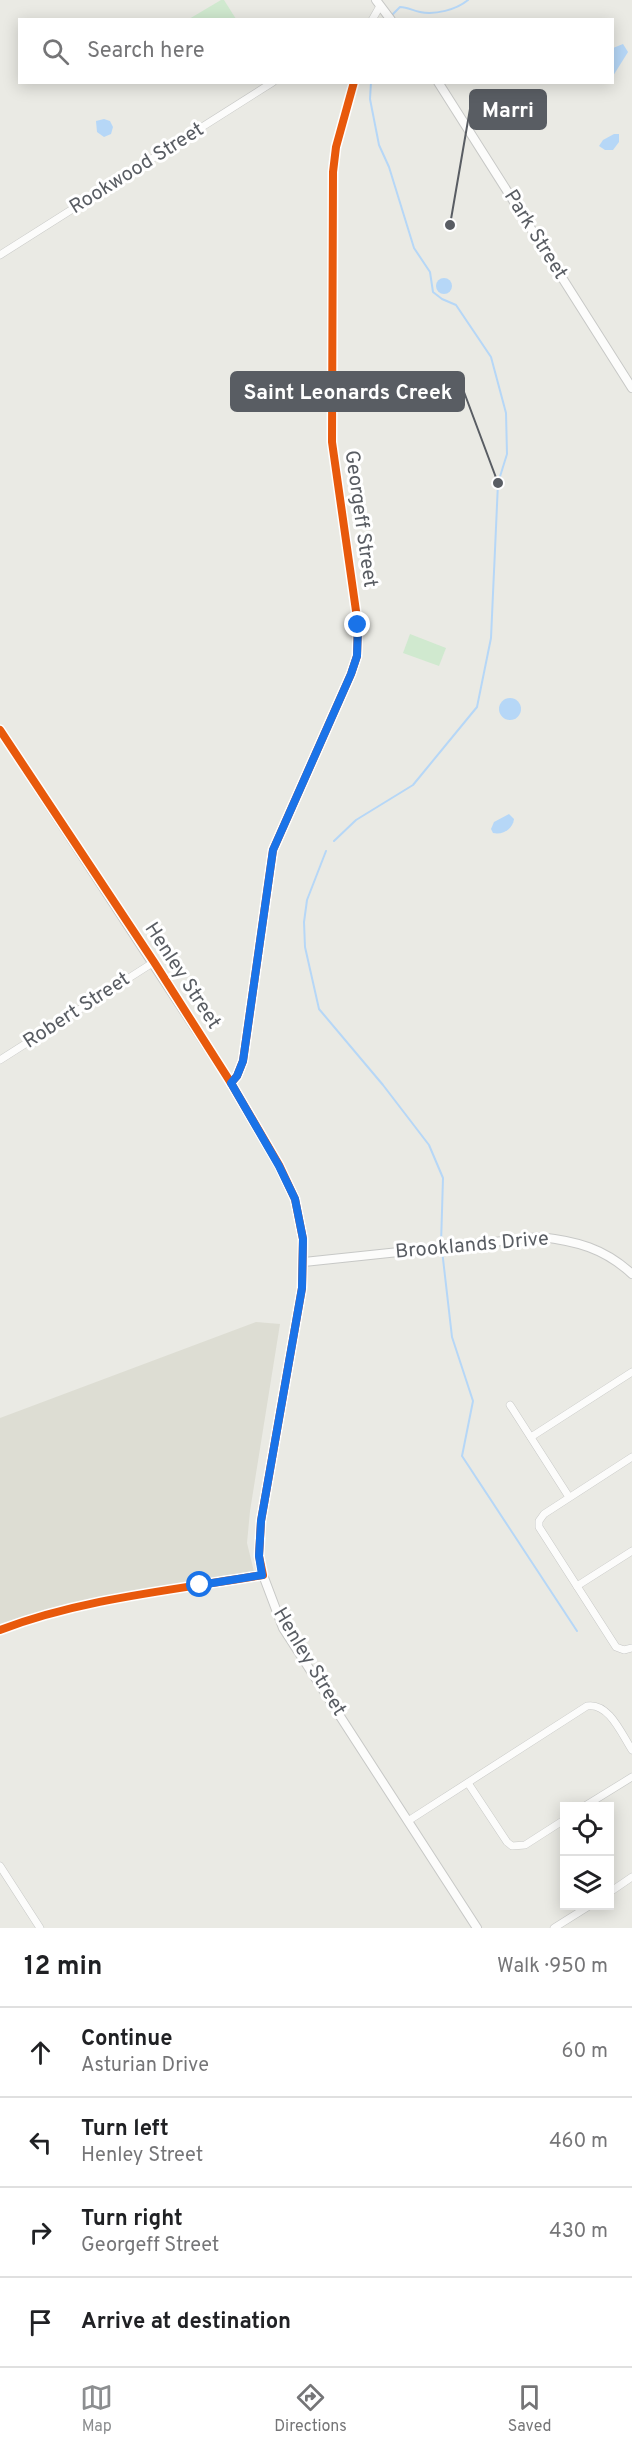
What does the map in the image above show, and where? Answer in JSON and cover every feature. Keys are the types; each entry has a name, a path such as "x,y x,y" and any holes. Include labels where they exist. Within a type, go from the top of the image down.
{"street":[{"path":"373,18 378,3"},
{"path":"378,3 389,18"},
{"name":"Rookwood Street","path":"0,255 270,84"},
{"name":"Georgeff Street","path":"231,1083 237,1076 243,1061 273,850 357,656 358,625 332,442 333,172 336,147 353,84"},
{"name":"Park Street","path":"439,84 631,386"},
{"name":"Henley Street","path":"0,730 154,962 231,1083 279,1166 295,1199 303,1239 302,1288 261,1521 259,1556 262,1575 284,1628 477,1928"},
{"name":"Robert Street","path":"0,1060 154,962"},
{"name":"Brooklands Drive","path":"303,1262 540,1237 573,1241 599,1251 632,1274"},
{"path":"531,1437 632,1372"},
{"path":"510,1405 569,1497"},
{"path":"632,1457 541,1517 539,1527 616,1647 624,1650 632,1648"},
{"path":"577,1586 632,1551"},
{"path":"0,1630 26,1620 86,1604 262,1575"},
{"path":"408,1821 587,1706 600,1707 609,1714 632,1750"},
{"path":"591,1802 632,1777"},
{"path":"468,1783 507,1842 512,1846 525,1845 560,1823"},
{"path":"0,1866 40,1928"},
{"path":"614,1889 632,1877"},
{"path":"554,1928 581,1910"}],"shaded area":[{"path":"256,1322 280,1324 250,1511 247,1543 255,1576 86,1603 0,1630 0,1418"}],"green space":[{"path":"224,0 235,18 191,18"},
{"path":"410,634 446,648 439,666 403,653"}],"water":[{"path":"623,44 628,52 614,74 614,48"},
{"path":"104,119 110,121 113,127 111,134 104,137 97,132 96,121"},
{"path":"619,134 619,142 613,150 605,150 599,146 603,140"},
{"path":"444,278 450,280 452,286 450,292 444,294 438,292 436,286 438,280"},
{"path":"510,698 520,705 521,709 514,719 510,720 500,713 499,709 506,699"},
{"path":"509,814 514,819 510,828 500,833 493,833 491,829 494,822"}],"waterway":[{"path":"390,17 400,7 426,13 439,12 458,7 468,0"},
{"path":"334,841 356,820 413,785 477,707 491,638 498,483 507,454 506,413 491,357 456,305 433,292 430,272 414,248 389,167 379,145 370,99 371,84"},
{"path":"326,851 307,900 304,922 305,947 319,1009 383,1085 429,1145 443,1178 441,1244"},
{"path":"442,1250 452,1337 473,1401 462,1456 577,1631"}],"cycle path":[{"path":"231,1083 237,1076 243,1061 273,850 357,656 358,625 332,442 333,172 336,147 353,84"},
{"path":"0,730 154,962 231,1083 279,1165 295,1199 303,1239 302,1288 261,1521 259,1556 263,1575 97,1602 0,1630"}],"place":[{"name":"Marri","path":"450,225"},
{"name":"Saint Leonards Creek","path":"498,483"}],"route":[{"path":"200,1585 262,1575 259,1556 261,1521 302,1288 303,1239 295,1199 279,1166 231,1083 237,1076 243,1061 273,850 351,674 357,656 358,625"}]}
